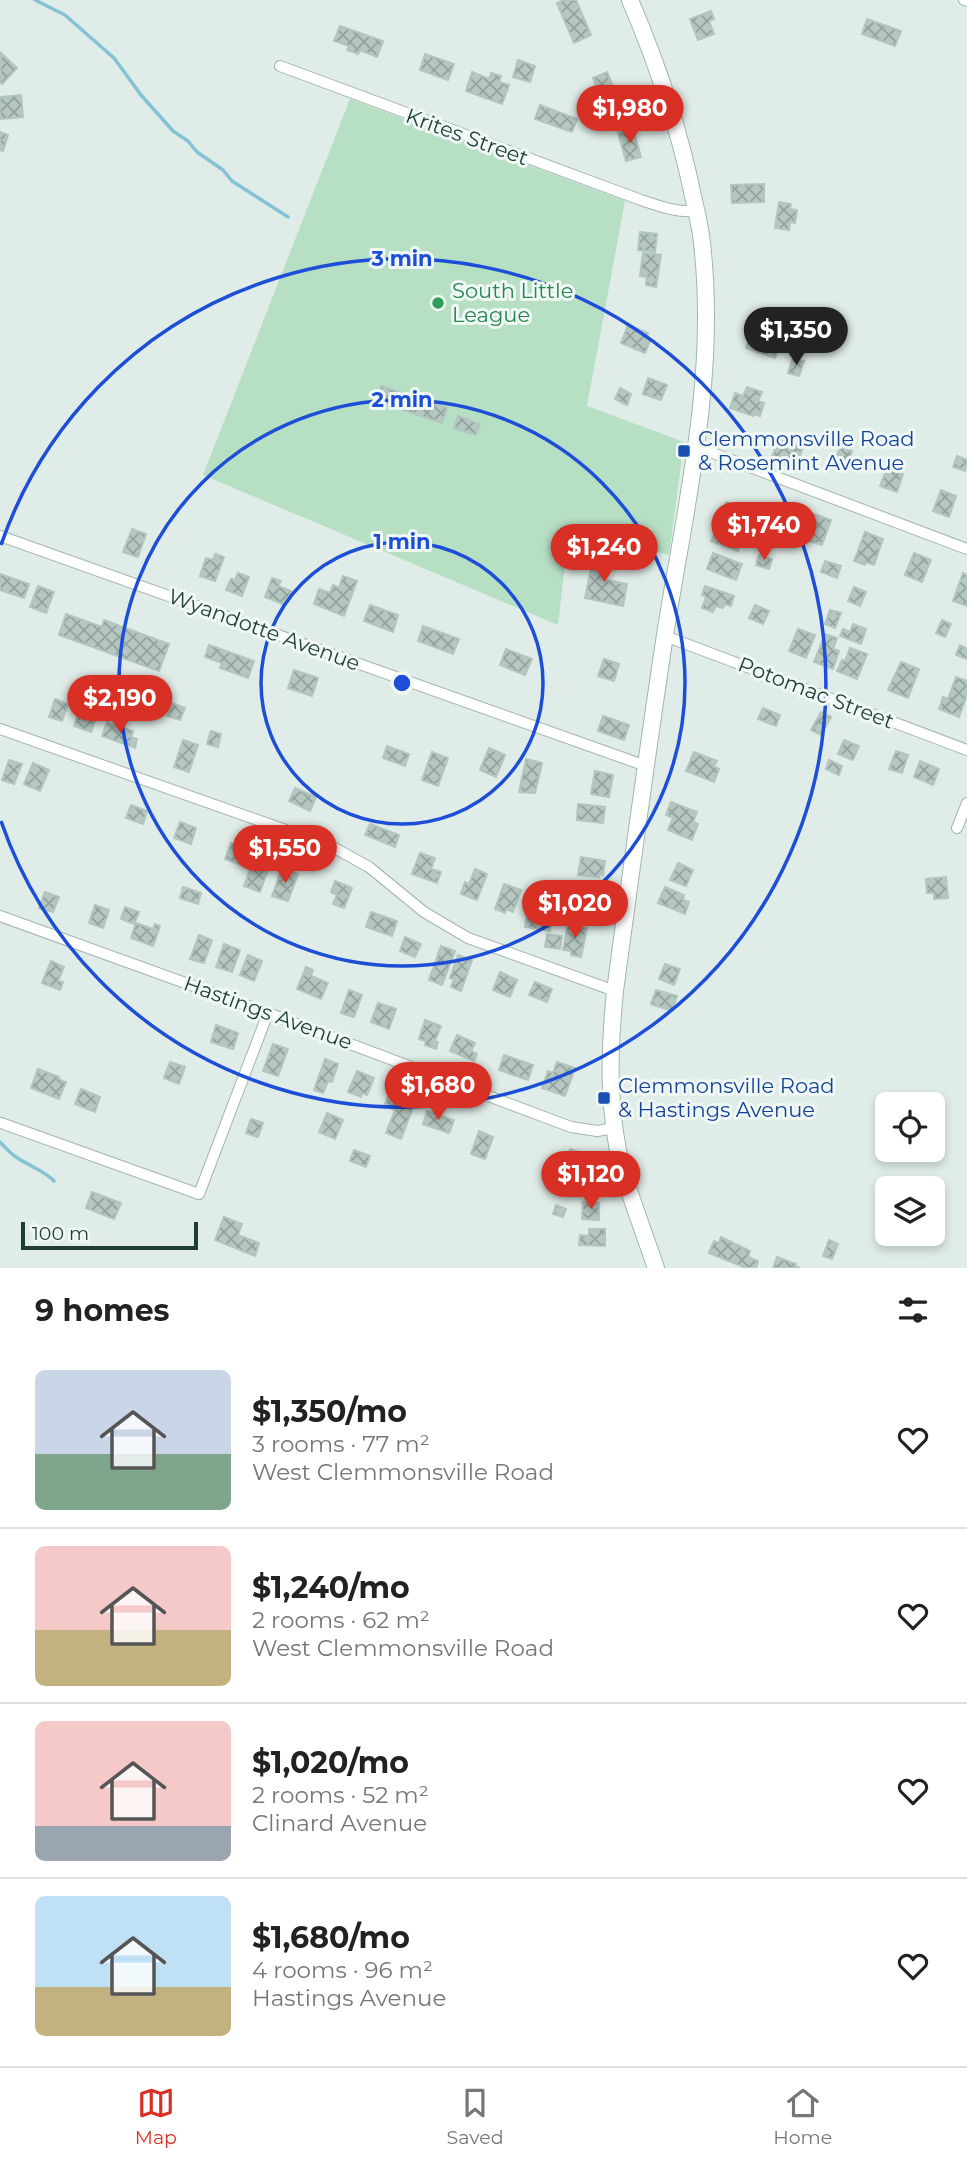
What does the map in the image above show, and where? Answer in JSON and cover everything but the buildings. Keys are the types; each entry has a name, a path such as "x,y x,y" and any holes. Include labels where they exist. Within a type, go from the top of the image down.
{"main road":[{"path":"630,0 652,53 682,147 703,252 707,307 705,366 697,447 646,766 615,991 609,1059 615,1128 623,1170 659,1267"}],"street":[{"name":"Krites Street","path":"280,66 641,200 673,210 696,211"},
{"path":"697,447 967,549"},
{"name":"Wyandotte Avenue","path":"0,536 646,766"},
{"name":"Potomac Street","path":"665,636 967,750"},
{"path":"0,729 331,846 369,867 425,912 468,938 615,991"},
{"path":"957,828 967,803"},
{"name":"Hastings Avenue","path":"0,916 571,1127 597,1131 615,1128"},
{"path":"1,1123 199,1194 268,1013"}],"green space":[{"name":"South Little League","path":"350,99 625,201 587,406 684,442 669,555 569,530 558,625 203,475"}],"waterway":[{"path":"35,0 65,15 114,58 141,95 173,131 188,141 197,152 223,170 232,181 288,217"},
{"path":"0,1142 14,1155 54,1181"}],"place":[{"name":"South Little League","path":"438,303"},
{"name":"Clemmonsville Road & Rosemint Avenue","path":"684,451"},
{"name":"Clemmonsville Road & Hastings Avenue","path":"604,1098"}]}
